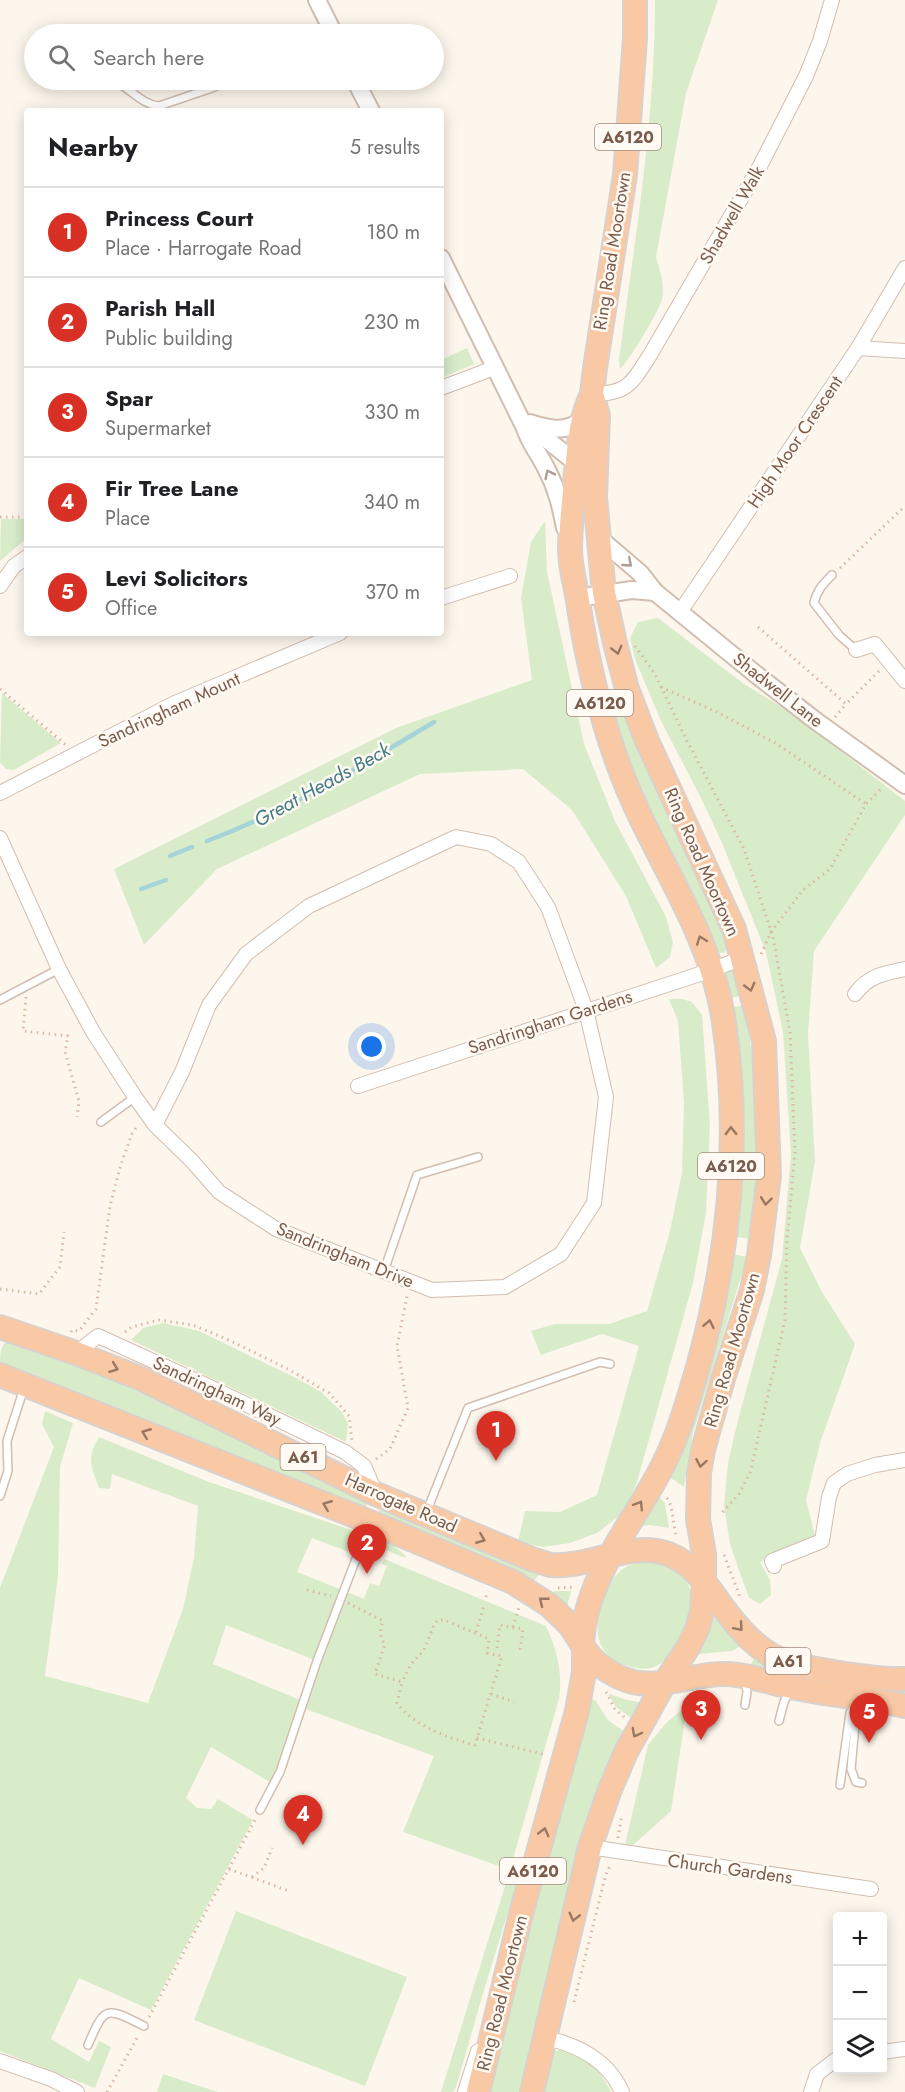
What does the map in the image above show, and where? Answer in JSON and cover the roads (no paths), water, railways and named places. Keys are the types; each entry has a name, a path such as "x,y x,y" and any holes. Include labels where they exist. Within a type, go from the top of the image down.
{"highway":[{"name":"Ring Road Moortown","path":"636,0 625,175 592,394 582,420 586,472 598,537 604,593 627,689 647,741 734,928 764,1041 769,1176 752,1290 723,1379 703,1450 699,1473 698,1519 704,1554 704,1580"},
{"name":"Ring Road Moortown","path":"592,394 598,416 570,551 584,642 622,775 693,921 712,970 722,1015 731,1093 732,1163 724,1249 706,1339 682,1419 667,1458 610,1556"},
{"name":"Harrogate Road","path":"0,1327 78,1342 142,1379 376,1494 479,1538 550,1565 610,1556"},
{"name":"Harrogate Road","path":"0,1375 370,1522 513,1582 534,1593 561,1616 583,1647"},
{"path":"637,1550 665,1553 689,1566 704,1580 702,1610 698,1627 689,1646 665,1682 648,1684 617,1676 604,1668 583,1647 582,1629 590,1596 610,1556 637,1550"},
{"name":"A61","path":"704,1580 744,1632 757,1645 774,1656 813,1667 861,1676 905,1679"},
{"name":"Ring Road Moortown","path":"478,2092 521,1914 577,1711 584,1672 583,1647"},
{"name":"A61","path":"665,1682 716,1674 732,1674 854,1703 905,1706"},
{"name":"A6120","path":"532,2092 590,1847 626,1752 665,1682"}],"street":[{"path":"317,0 325,24"},
{"name":"Shadwell Walk","path":"592,394 611,394 621,391 650,355 760,166 806,76 820,41 832,0"},
{"path":"361,90 370,108"},
{"path":"444,264 529,440 557,490 570,551"},
{"name":"High Moor Crescent","path":"680,612 858,348 905,268"},
{"path":"858,348 905,351"},
{"path":"444,387 494,368"},
{"path":"522,423 552,429 574,426 582,420"},
{"path":"522,423 535,430 586,472"},
{"name":"Shadwell Lane","path":"598,537 640,573 655,592 816,721 899,780"},
{"path":"0,586 14,566 24,559"},
{"path":"444,597 510,576"},
{"path":"577,598 632,590 655,592"},
{"name":"Sandringham Mount","path":"0,793 175,703 333,636"},
{"path":"856,650 874,644 905,681"},
{"name":"Sandringham Drive","path":"0,838 59,969 93,1032 135,1097 152,1120 219,1192 276,1229 432,1290 506,1287 561,1254 594,1203 606,1097 586,1010 548,907 519,861 491,844 456,837 309,906 246,954 209,1005 182,1072 152,1120"},
{"name":"Sandringham Gardens","path":"358,1086 586,1010 743,961"},
{"path":"855,994 864,982 905,969"},
{"name":"Sandringham Way","path":"78,1342 98,1336 350,1455 364,1466 376,1494"},
{"path":"774,1566 772,1561 822,1541 829,1497 834,1483 847,1473 905,1460"},
{"name":"Church Gardens","path":"590,1847 871,1889"},
{"path":"465,2092 521,1914"},
{"path":"545,2038 564,2042 596,2059 610,2072 622,2092"},
{"path":"887,2051 905,2049"},
{"path":"0,2061 51,2079 77,2092"},
{"path":"811,2092 818,2074 833,2061"}],"lane":[{"path":"130,90 151,105 159,106 206,90"},
{"path":"832,575 821,586 814,603 839,634 856,650"},
{"path":"0,1000 59,969"},
{"path":"101,1122 135,1097"},
{"path":"384,1271 417,1175 478,1157"},
{"path":"425,1515 468,1408 600,1362 610,1364"},
{"path":"0,1496 8,1471 7,1441 25,1385"},
{"path":"260,1810 280,1772 317,1661 370,1522"},
{"path":"745,1677 747,1692 745,1705"},
{"path":"779,1721 784,1702 792,1688"},
{"path":"854,1703 856,1714 851,1769 856,1782 862,1783"},
{"path":"840,1785 849,1713 854,1703"},
{"path":"88,2045 99,2019 112,2012 117,2012 144,2026"}],"waterway":[{"name":"Great Heads Beck","path":"207,841 295,802 434,722"},
{"name":"Great Heads Beck","path":"170,856 192,847"},
{"name":"Great Heads Beck","path":"141,889 166,880"}],"place":[{"name":"Princess Court","path":"496,1461"},
{"name":"Parish Hall","path":"367,1574"},
{"name":"Spar","path":"701,1740"},
{"name":"Levi Solicitors","path":"869,1743"},
{"name":"Fir Tree Lane","path":"303,1845"}]}
